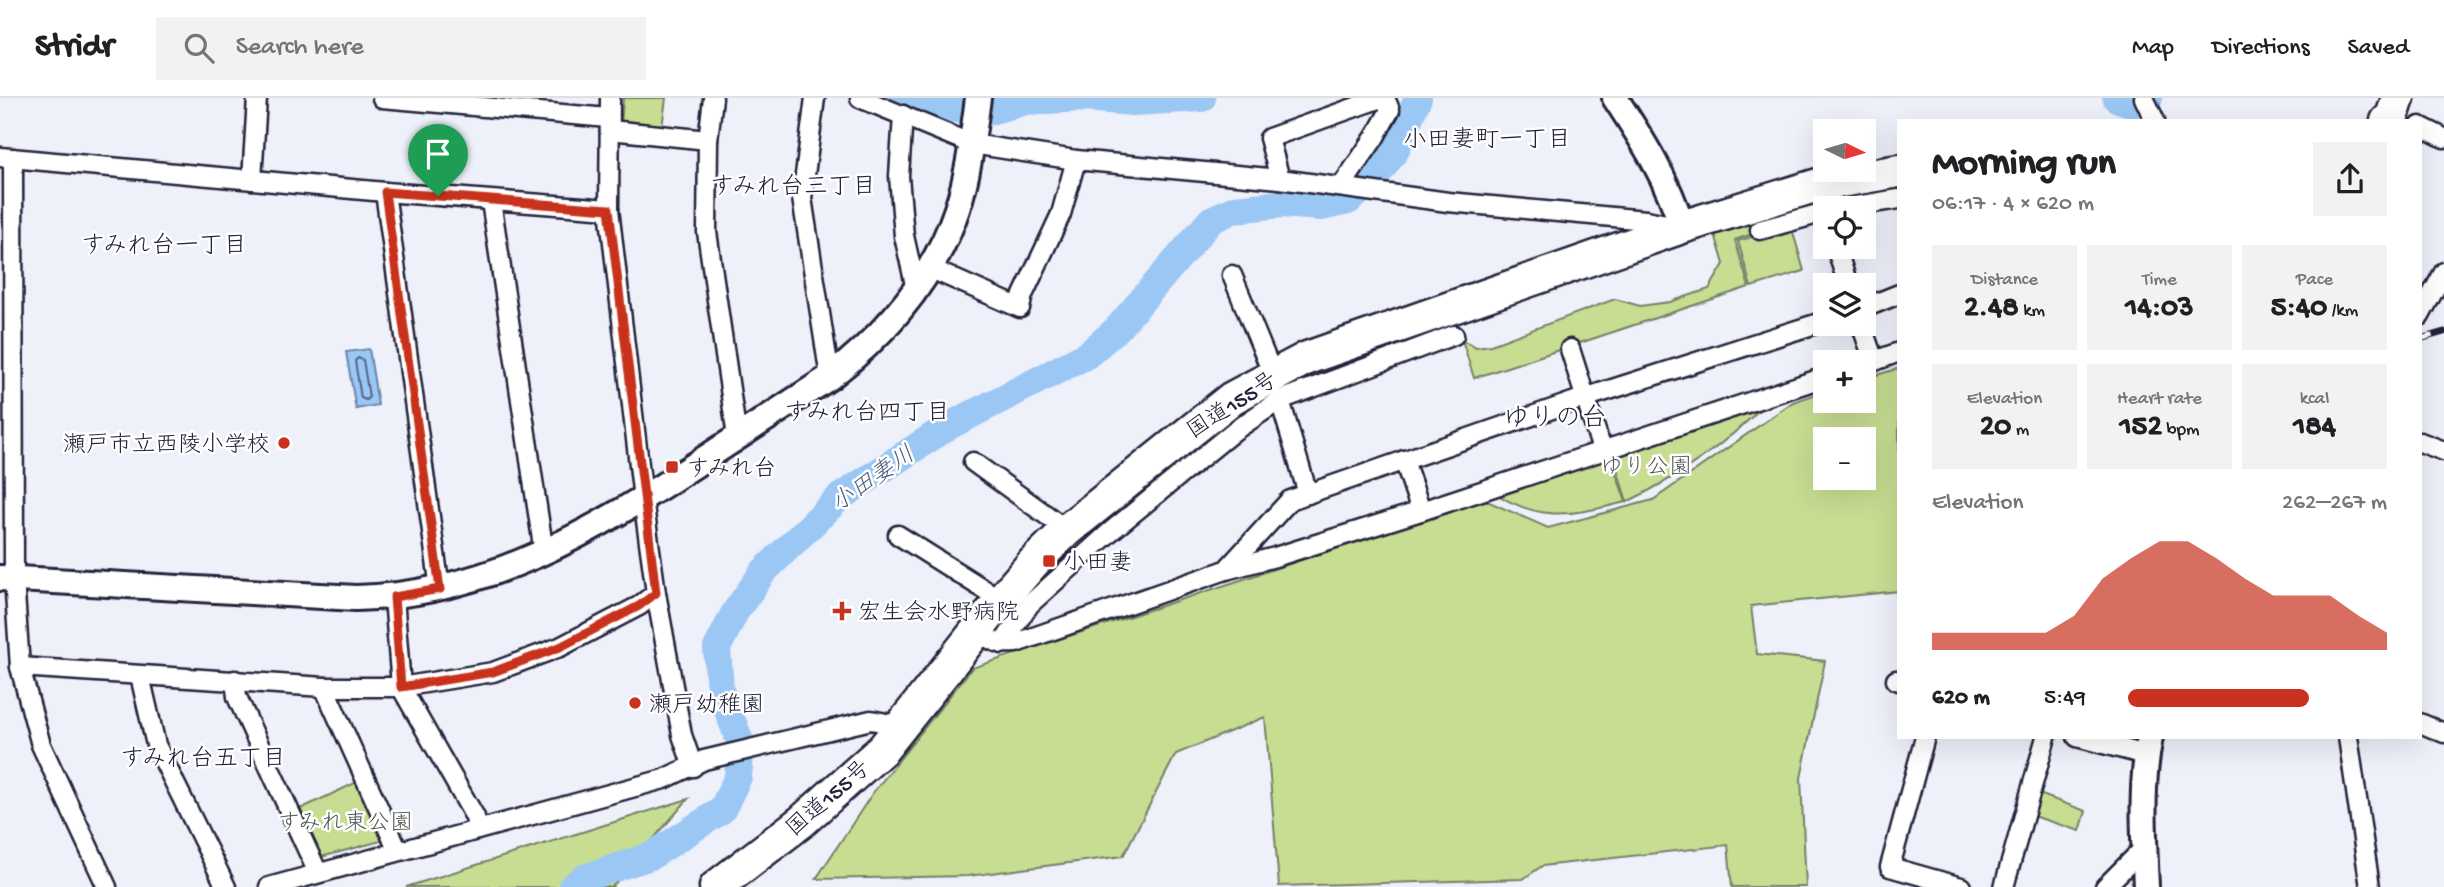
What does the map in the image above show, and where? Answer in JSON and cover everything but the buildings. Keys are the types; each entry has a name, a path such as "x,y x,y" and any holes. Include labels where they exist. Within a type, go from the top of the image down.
{"highway":[{"path":"2392,119 2398,98"},
{"name":"国道155号","path":"716,887 827,799 883,749 990,636 1001,600 1033,563 1068,530 1232,398 1276,387 1336,347 1682,227 1778,195 1897,171"}],"street":[{"path":"252,180 257,98"},
{"path":"382,98 609,124 708,140"},
{"path":"610,98 609,209 643,499 656,593 682,735 699,764"},
{"path":"713,98 708,140 707,232 737,437"},
{"path":"815,98 802,198 830,377"},
{"path":"860,98 972,144 1076,160 1280,179 1377,194 1646,220 1682,227 1674,197 1615,98"},
{"path":"7,578 356,598 394,597 440,589 544,553 643,499 830,377 891,323 916,289 946,236 957,207 972,144 978,98"},
{"path":"1280,179 1269,138 1383,98 1390,110 1376,138 1344,187"},
{"path":"2144,98 2154,118"},
{"path":"903,115 899,176 904,236 916,289"},
{"path":"2422,127 2444,138"},
{"path":"107,887 41,745 20,667 7,578 6,158 609,209"},
{"path":"929,268 1020,308 1023,295 1061,214 1076,160"},
{"path":"385,192 440,589"},
{"path":"1876,203 1897,199"},
{"path":"491,201 544,553"},
{"path":"1760,230 1813,215"},
{"path":"2422,312 2444,272"},
{"path":"1232,275 1276,387 1308,494"},
{"path":"1876,303 1897,295"},
{"path":"1226,570 1275,513 1290,500 1584,398 1813,325"},
{"path":"990,636 1234,431 1276,387 1454,335"},
{"path":"1570,349 1602,450"},
{"path":"1876,360 1897,353"},
{"path":"990,636 1016,643 1226,570 1421,511 1813,381"},
{"path":"2422,443 2444,452"},
{"path":"1404,460 1421,511"},
{"path":"973,462 1068,530"},
{"path":"898,535 1001,600"},
{"path":"20,667 324,687 401,687 493,672 560,647 639,606 656,593"},
{"path":"394,597 401,687 475,817 477,830"},
{"path":"140,676 156,744 226,887"},
{"path":"235,680 237,696 318,873"},
{"path":"324,687 398,851"},
{"path":"269,887 664,779 699,764 752,748 871,720 902,726"},
{"path":"2422,724 2444,733"},
{"path":"1925,739 1890,867 1961,887"},
{"path":"2004,887 2045,739"},
{"path":"2093,739 2148,746 2144,848 2146,887"},
{"path":"2348,739 2370,887"},
{"path":"2105,887 2144,848"}],"green space":[{"path":"623,98 666,98 662,128 621,126"},
{"path":"1752,211 1758,232 1735,240 1749,287 1474,378 1462,340 1476,347 1491,345 1615,299 1640,306 1670,302 1709,289 1724,264 1712,224"},
{"path":"1791,225 1804,271 1751,287 1738,241"},
{"path":"1897,369 1897,591 1751,606 1757,654 1825,661 1801,778 1806,887 1732,887 1728,845 1542,866 1523,879 1279,886 1265,717 1176,754 1123,856 968,876 816,879 872,794 972,668 1485,500 1548,528 1653,500 1793,402 1813,395 1813,413 1876,413 1876,375"},
{"name":"ゆり公園","path":"1765,404 1734,433 1700,459 1627,502 1612,452"},
{"path":"1609,453 1626,502 1567,513 1534,511 1500,497 1481,484"},
{"name":"すみれ東公園","path":"359,781 384,836 381,841 321,857 298,810"},
{"path":"2039,794 2086,811 2080,831 2033,816"},
{"path":"688,799 612,887 406,887"}],"water":[{"path":"369,349 378,405 356,409 346,352"}],"waterway":[{"path":"899,98 926,108 958,109"},
{"path":"990,111 1026,101 1084,98 1133,102 1202,98"},
{"name":"小田妻川","path":"572,887 584,878 651,856 722,810 738,777 741,744 720,690 717,648 735,612 764,571 840,497 947,427 1087,355 1117,329 1211,220 1235,209 1282,204 1321,207 1348,201 1374,179 1395,151 1418,98"},
{"path":"2116,98 2132,104 2149,98"}],"railway":[{"path":"2422,338 2444,332"}],"place":[{"name":"瀬戸市立西陵小学校","path":"284,443"},
{"name":"すみれ台","path":"672,467"},
{"name":"小田妻","path":"1049,561"},
{"name":"宏生会水野病院","path":"842,611"},
{"name":"瀬戸幼稚園","path":"635,703"}],"district":[{"name":"小田妻町一丁目","path":"1487,138"},
{"name":"すみれ台三丁目","path":"793,185"},
{"name":"すみれ台一丁目","path":"164,244"},
{"name":"すみれ台四丁目","path":"867,411"},
{"name":"ゆりの台","path":"1555,416"},
{"name":"すみれ台五丁目","path":"203,757"}],"route":[{"path":"385,192 438,196 609,209 656,593 639,606 560,647 493,672 401,687 394,597 440,589 385,192"}]}
